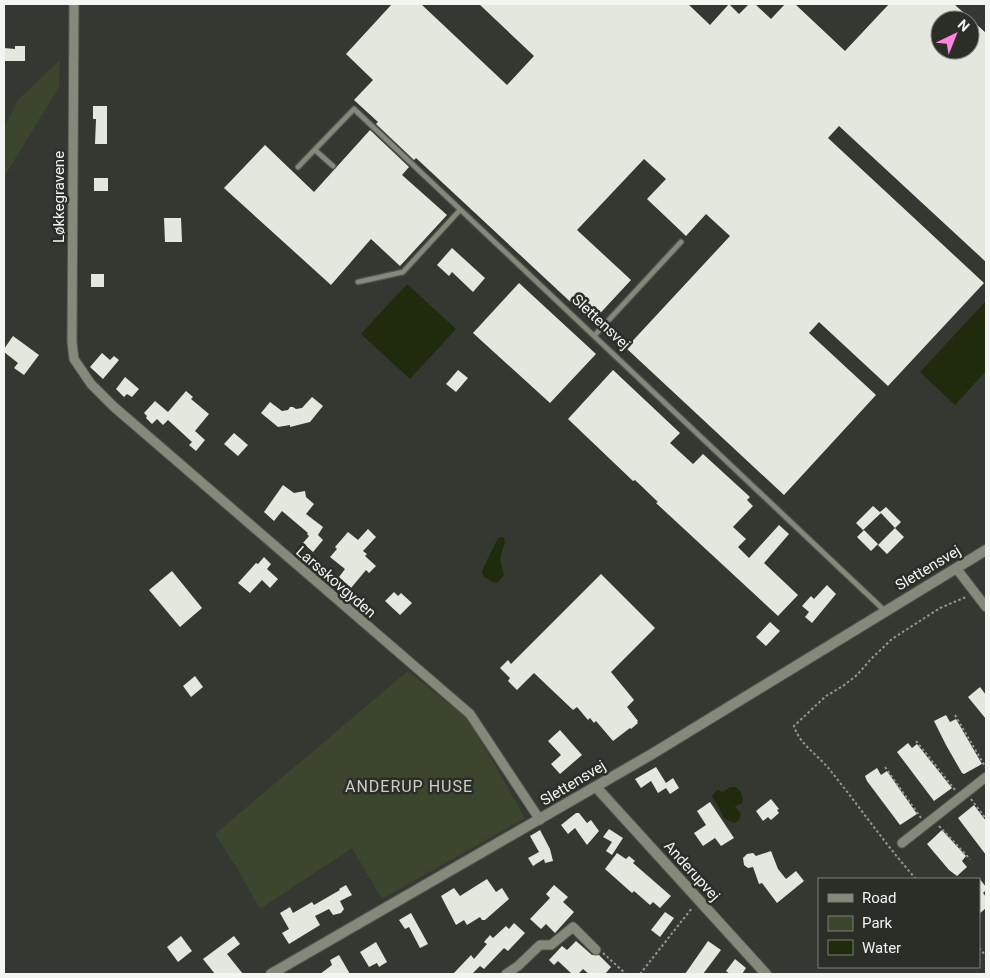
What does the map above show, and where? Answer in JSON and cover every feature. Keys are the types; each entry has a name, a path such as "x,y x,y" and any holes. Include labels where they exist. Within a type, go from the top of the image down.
{"street":[{"name":"Løkkegravene","path":"74,4 72,342 74,359 91,384"},
{"name":"Larsskovgyden","path":"91,384 128,419 470,714 540,820"},
{"name":"Slettensvej","path":"271,974 596,787 986,550"},
{"path":"956,568 986,607"},
{"path":"902,844 986,776"},
{"name":"Anderupvej","path":"596,787 766,974"},
{"path":"506,974 518,966 540,945 551,945 572,927 596,950"}],"lane":[{"name":"Slettensvej","path":"298,167 354,109 885,611"},
{"path":"315,150 332,166"},
{"path":"358,282 403,272 460,210"},
{"path":"594,336 681,242"}],"path":[{"path":"915,878 828,768 796,735 794,726 826,696 844,686 857,675 892,639 940,608 976,593"},
{"path":"955,715 986,768"},
{"path":"916,741 986,819"},
{"path":"885,767 929,822 970,859"},
{"path":"640,974 698,900"},
{"path":"596,950 598,949 626,974"}],"green space":[{"path":"60,60 59,87 4,177 4,128 18,100"},
{"path":"408,671 469,720 525,818 382,899 352,848 260,909 215,834"}],"water":[{"path":"407,284 456,329 410,379 361,334"},
{"path":"986,301 986,371 955,405 920,372"},
{"path":"503,537 505,541 500,559 504,575 498,582 494,583 483,576 482,571 498,538"},
{"path":"730,787 736,787 741,792 743,801 735,806 741,814 739,820 735,823 725,819 712,796 717,790 723,792"}],"building":[{"path":"392,4 421,4 507,85 534,56 479,4 688,4 710,25 729,4 739,14 749,4 755,4 771,19 785,4 795,4 845,51 889,4 954,4 961,10 930,10 930,60 980,60 980,28 986,33 986,262 839,126 828,138 984,283 888,386 819,322 809,333 876,395 784,495 626,348 730,236 706,214 686,236 647,199 666,179 644,159 577,230 631,280 592,322 416,158 414,160 354,100 373,80 346,54"},
{"path":"15,46 25,46 25,61 4,61 4,48 15,49"},
{"path":"93,106 107,106 107,144 95,144 96,119 93,119"},
{"path":"370,130 409,167 402,175 447,215 400,266 371,239 331,285 224,188 265,145 314,192"},
{"path":"94,178 108,178 108,191 94,191"},
{"path":"164,218 181,218 182,242 165,242"},
{"path":"452,248 485,278 473,292 452,272 449,276 437,265"},
{"path":"91,274 104,274 104,287 91,287"},
{"path":"519,283 596,354 550,403 473,333"},
{"path":"13,336 39,355 24,375 14,368 18,363 4,352"},
{"path":"102,353 110,360 114,356 119,360 103,379 90,367"},
{"path":"458,370 468,378 456,392 446,384"},
{"path":"613,370 680,433 670,443 693,464 703,454 750,497 747,500 753,506 733,527 746,539 738,547 749,558 779,525 789,534 764,563 798,595 778,616 568,419"},
{"path":"125,377 139,389 132,397 127,394 124,397 116,389"},
{"path":"186,391 193,397 191,399 209,414 195,431 205,440 196,451 189,445 192,442 168,420 163,425 157,419 152,424 144,413 155,401 168,412"},
{"path":"312,397 323,406 310,422 290,427 290,425 278,427 261,413 270,402 282,411 288,410 290,407 302,408"},
{"path":"234,433 248,445 238,456 224,444"},
{"path":"283,485 294,493 305,491 306,497 314,504 306,514 323,527 318,535 323,540 313,552 303,543 309,536 308,533 282,511 274,521 264,512"},
{"path":"873,506 881,513 863,530 856,523"},
{"path":"886,507 901,522 895,528 880,512"},
{"path":"895,528 904,537 887,554 878,545"},
{"path":"368,529 376,537 363,551 367,554 365,556 376,566 369,573 366,570 351,588 339,577 345,569 330,557 337,549 335,547 348,532 358,540"},
{"path":"864,530 878,544 871,551 857,537"},
{"path":"264,557 271,564 267,569 278,579 270,588 262,580 250,593 238,583"},
{"path":"172,571 202,608 180,627 149,590"},
{"path":"601,574 655,628 611,672 634,700 627,707 638,721 631,729 613,741 596,721 594,723 590,718 588,720 577,707 573,710 534,673 517,690 508,681 510,678 500,668 508,660 511,664"},
{"path":"827,585 836,594 812,623 805,617 809,612 802,606 811,596 814,599"},
{"path":"394,592 398,596 401,593 412,603 400,615 385,601"},
{"path":"770,622 780,631 766,646 756,637"},
{"path":"195,676 203,687 191,697 183,686"},
{"path":"980,687 986,695 986,719 968,697"},
{"path":"946,715 950,722 956,719 982,764 964,774 934,721"},
{"path":"560,730 582,755 560,774 551,764 561,755 548,741"},
{"path":"908,743 912,748 917,744 952,788 934,801 897,752"},
{"path":"656,767 666,783 673,778 679,788 670,794 666,788 658,793 651,781 641,788 635,779"},
{"path":"877,768 881,775 887,771 917,814 900,825 867,781 865,776"},
{"path":"771,799 779,809 777,810 779,813 771,820 768,817 763,821 756,811"},
{"path":"710,802 734,838 721,846 715,838 703,846 694,833 706,825 697,811"},
{"path":"974,805 986,821 986,855 958,818"},
{"path":"576,813 579,813 587,823 591,820 599,831 587,845 575,828 568,834 561,825"},
{"path":"609,829 623,838 612,855 606,851 612,842 603,837"},
{"path":"540,830 550,849 553,861 545,863 544,859 533,866 528,858 539,852 530,836"},
{"path":"942,830 966,856 962,861 967,867 957,876 949,870 927,844"},
{"path":"771,851 778,869 786,879 796,871 804,881 777,903 762,883 759,884 753,867 748,868 744,865 743,858 747,854 753,853 756,856"},
{"path":"617,853 626,859 629,856 635,861 633,863 671,896 660,908 653,902 650,905 634,891 632,893 605,869"},
{"path":"487,879 496,892 502,888 509,899 485,920 482,920 480,917 467,925 464,920 456,925 441,896 454,888 460,896"},
{"path":"980,879 986,887 983,893 986,897 986,908 980,913"},
{"path":"346,885 352,895 340,901 344,909 341,913 333,915 329,909 315,916 320,925 289,944 282,933 289,929 280,913 290,907 293,913 312,902 314,905"},
{"path":"554,885 568,897 563,902 574,912 555,933 546,924 541,929 530,919 550,898 546,894"},
{"path":"665,912 674,918 660,937 651,930"},
{"path":"411,913 428,944 420,948 409,927 405,929 399,920"},
{"path":"514,923 525,933 508,951 504,948 484,969 480,966 472,974 453,974 471,955 474,959 487,944 484,942 490,935 493,938 506,926 509,929"},
{"path":"181,936 192,951 178,962 167,947"},
{"path":"234,936 240,944 227,954 243,974 215,974 203,959"},
{"path":"576,941 592,955 599,955 611,967 605,974 589,974 583,969 578,974 572,974 558,961 554,965 549,960 562,946 567,950"},
{"path":"708,941 721,950 703,974 685,974"},
{"path":"376,942 387,962 379,967 377,963 369,967 360,952"},
{"path":"339,955 350,974 320,974 332,965 330,960"},
{"path":"735,959 746,968 742,974 730,974 726,971"}],"district":[{"name":"ANDERUP HUSE","path":"409,786"}]}
